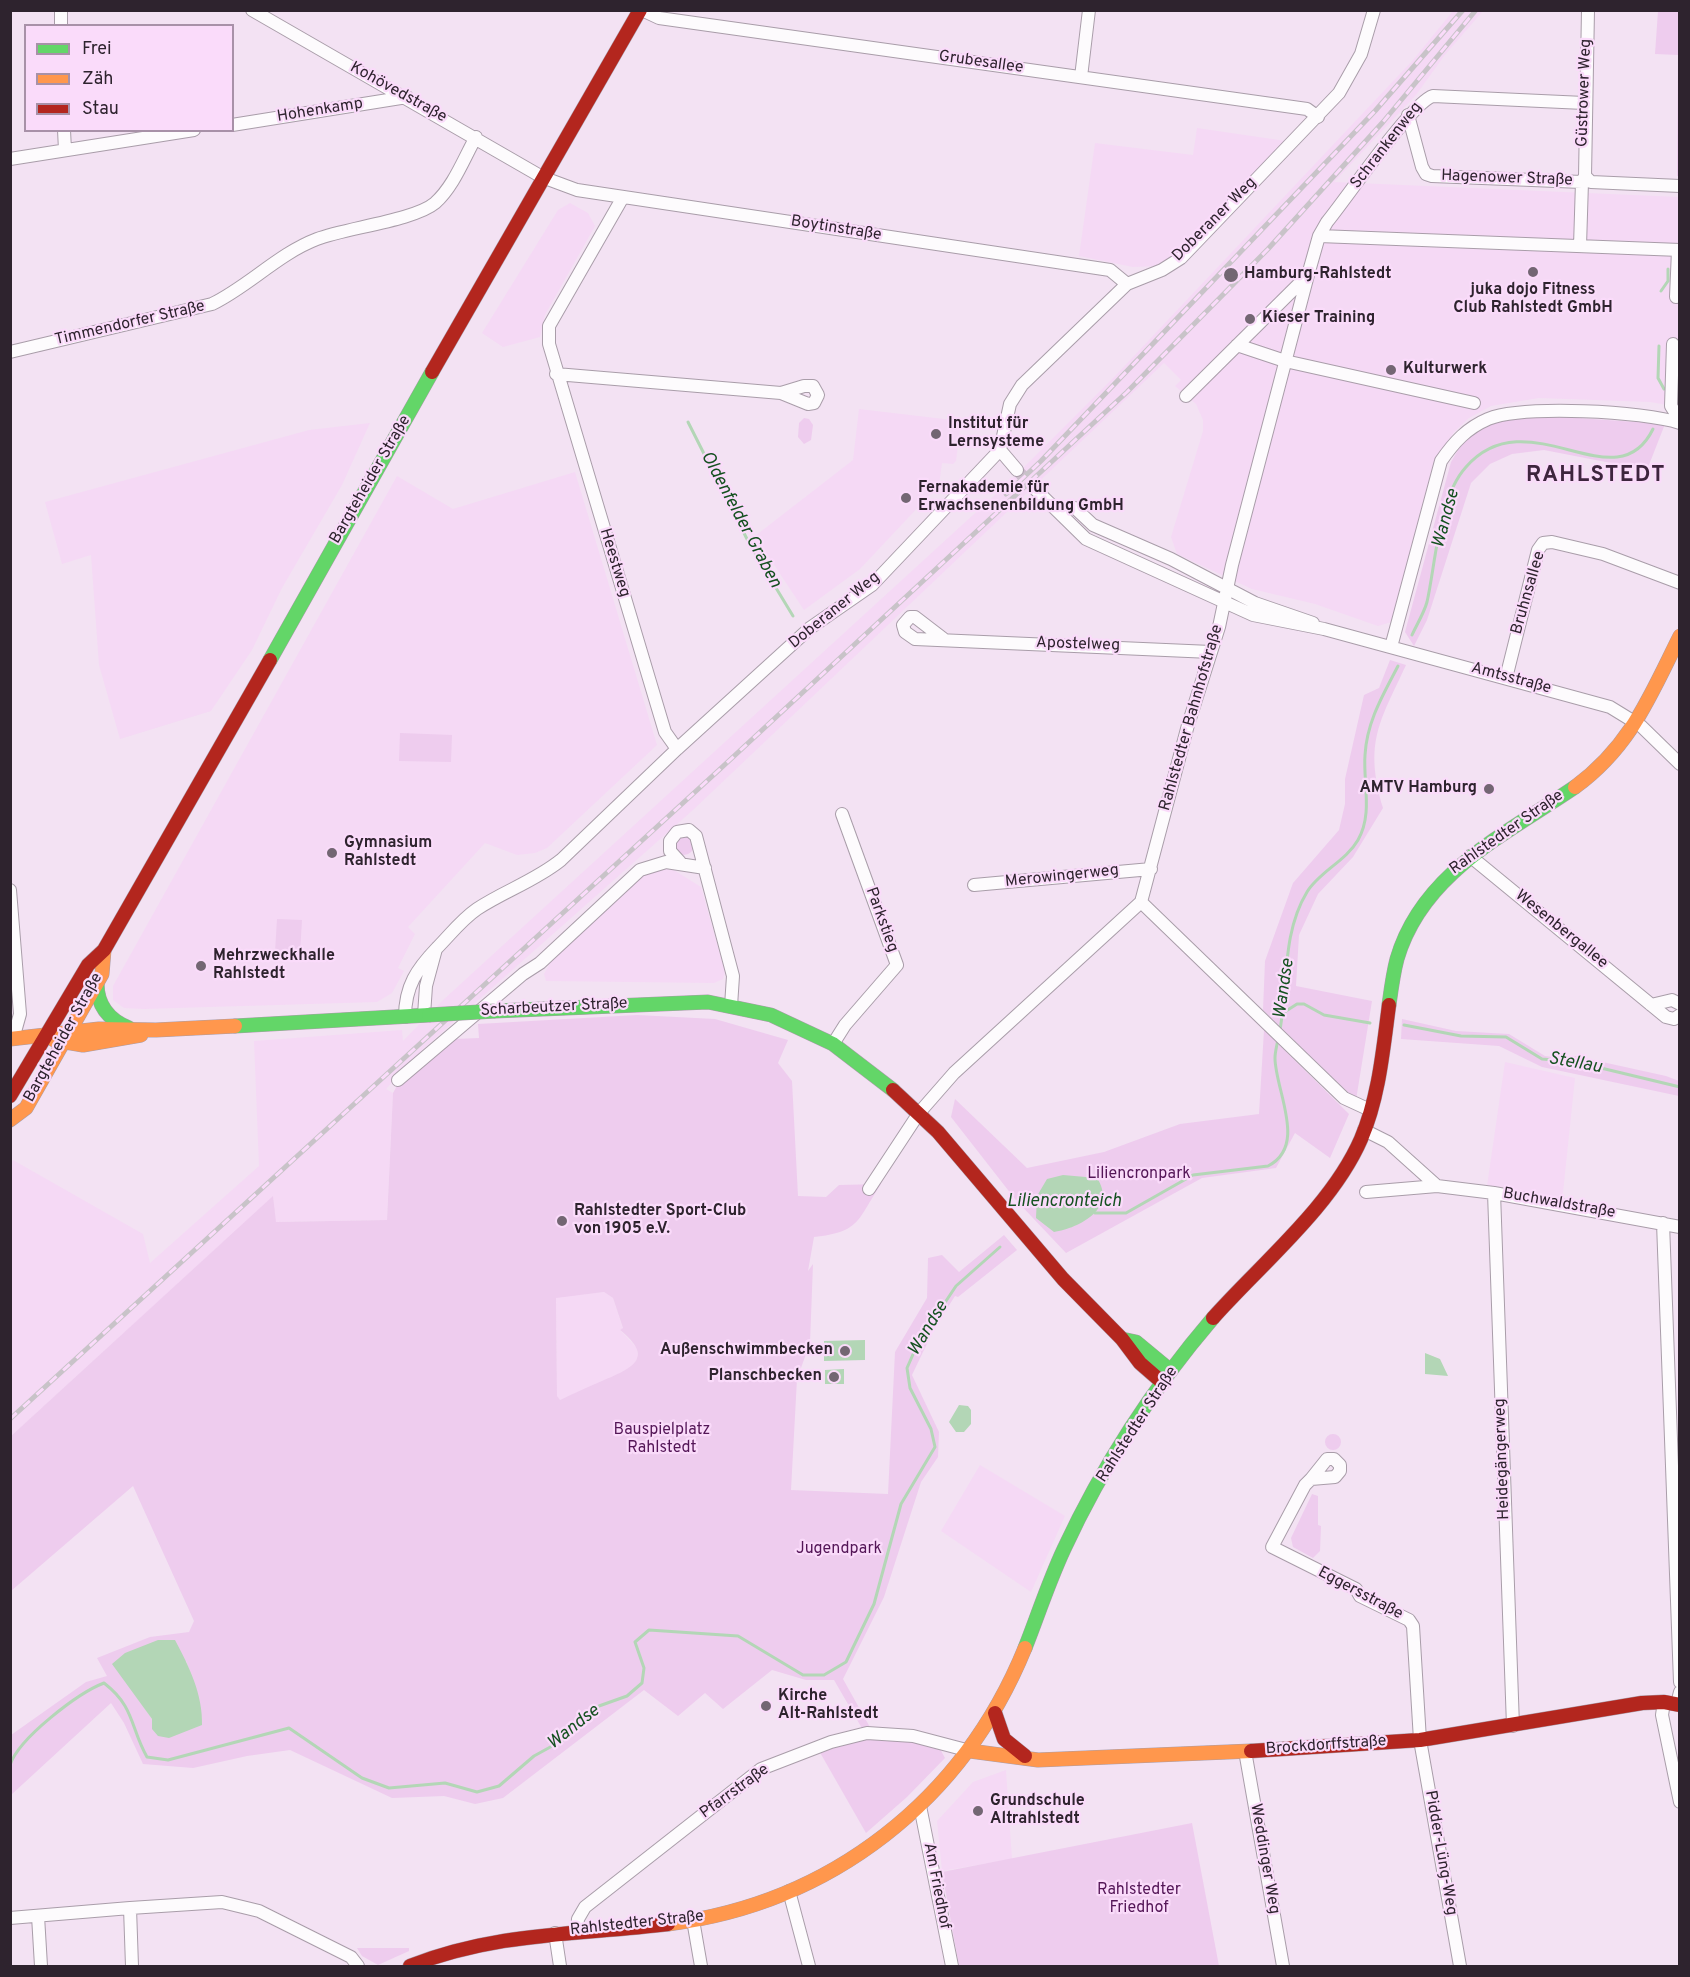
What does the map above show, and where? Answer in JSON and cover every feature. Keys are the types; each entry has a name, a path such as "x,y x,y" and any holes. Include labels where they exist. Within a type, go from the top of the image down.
{"main road":[{"name":"Bargteheider Straße","path":"10,1096 88,965 104,950 274,655 542,177 641,10"},
{"name":"Rahlstedter Straße","path":"410,1966 442,1954 490,1941 693,1920 753,1905 789,1891 856,1855 920,1806 970,1751 995,1713 1074,1527 1163,1383 1215,1316 1328,1192 1364,1130 1370,1110 1394,973 1405,936 1433,889 1470,856 1599,768 1619,748 1636,721 1680,636"},
{"name":"Bargteheider Straße","path":"10,1120 26,1108 102,974 104,950"},
{"path":"97,982 97,996 104,1011 114,1021 129,1028"},
{"name":"Scharbeutzer Straße","path":"12,1039 67,1037 129,1028 156,1030 687,1001 730,1006 771,1015 833,1044 861,1062 919,1113"},
{"name":"Scharbeutzer Straße","path":"67,1037 93,1044 130,1038 156,1030"},
{"path":"919,1113 957,1153 1063,1279 1122,1339 1128,1351 1163,1383"},
{"path":"1122,1339 1136,1342 1172,1371"},
{"name":"Brockdorffstraße","path":"970,1751 1038,1760 1245,1751 1420,1740 1634,1704 1675,1701"},
{"path":"995,1713 998,1730 1005,1742 1018,1753 1038,1760"}],"street":[{"name":"Kohövedstraße","path":"252,10 407,97 542,177"},
{"name":"Grubesallee","path":"641,10 659,18 1307,109 1318,117"},
{"path":"1081,77 1089,10"},
{"name":"Doberaner Weg","path":"405,1017 412,979 423,962 479,908 540,876 561,860 677,749 810,628 872,585 1000,450 1008,410 1019,389 1127,284 1162,270 1181,258 1318,117 1351,76 1362,54 1374,10"},
{"name":"Güstrower Weg","path":"1580,246 1588,10"},
{"name":"Schrankenweg","path":"1319,236 1408,115 1425,98 1433,96 1584,103"},
{"name":"Hohenkamp","path":"234,125 407,97"},
{"name":"Hagenower Straße","path":"1408,115 1426,174 1459,178 1584,179 1592,182 1680,186"},
{"path":"64,132 65,150"},
{"path":"10,159 181,132"},
{"name":"Timmendorfer Straße","path":"10,352 212,304 233,294 286,255 317,239 425,209 446,191 476,137"},
{"name":"Boytinstraße","path":"542,177 577,190 1110,270 1127,284"},
{"name":"Heestweg","path":"622,197 549,327 549,344 556,374 665,732 677,749"},
{"path":"1319,236 1679,250 1676,297"},
{"name":"Rahlstedter Bahnhofstraße","path":"1141,902 1185,735 1211,652 1319,236"},
{"path":"1186,396 1308,275"},
{"path":"1673,344 1671,406 1680,422"},
{"path":"1237,345 1285,361 1474,403"},
{"path":"556,374 781,393"},
{"path":"1392,647 1441,461 1454,442 1467,430 1489,419 1533,410 1656,417 1680,422"},
{"path":"1000,450 1017,470"},
{"name":"Amtsstraße","path":"1034,488 1079,534 1126,557 1159,563 1224,603 1271,619 1324,629 1610,707 1636,721 1680,764"},
{"path":"1075,508 1093,525 1159,563"},
{"name":"Bruhnsallee","path":"1506,678 1538,550 1543,543 1552,542 1603,554 1680,584"},
{"name":"Amtsstraße","path":"1159,563 1171,560 1228,584 1255,603 1303,618 1324,629"},
{"name":"Apostelweg","path":"945,640 1211,652"},
{"name":"Parkstieg","path":"833,1044 845,1025 897,965 842,814"},
{"path":"680,862 670,851 670,841 677,832 689,830 696,836 733,976 730,1006"},
{"name":"Wesenbergallee","path":"1470,856 1666,1017 1674,1019 1680,1015"},
{"path":"398,1080 523,974 540,963 640,870 655,864 680,862 705,868"},
{"name":"Merowingerweg","path":"974,885 1151,868"},
{"path":"10,890 20,1014 12,1039"},
{"path":"868,1189 919,1113 979,1049 1141,902 1344,1098 1370,1110"},
{"path":"426,1015 426,986 437,948"},
{"path":"1651,1005 1672,1000 1680,1004"},
{"path":"1364,1130 1388,1142 1437,1186"},
{"name":"Buchwaldstraße","path":"1366,1192 1437,1186 1494,1193 1680,1227"},
{"name":"Heidegängerweg","path":"1494,1193 1514,1726"},
{"path":"1663,1223 1680,1682"},
{"name":"Eggersstraße","path":"1311,1479 1272,1547 1409,1620 1413,1626 1420,1740"},
{"path":"1675,1701 1662,1715 1680,1802"},
{"name":"Pfarrstraße","path":"577,1932 578,1919 585,1907 761,1768 831,1742 867,1733 913,1737 970,1751"},
{"name":"Pidder-Lüng-Weg","path":"1420,1740 1460,1966"},
{"name":"Weddinger Weg","path":"1245,1751 1283,1966"},
{"name":"Am Friedhof","path":"920,1806 952,1966"},
{"path":"789,1891 809,1966"},
{"path":"10,1918 222,1902 259,1911 351,1957 358,1966"},
{"path":"130,1908 132,1966"},
{"path":"38,1916 41,1966"},
{"path":"693,1920 700,1966"},
{"path":"555,1933 560,1966"}],"shaded area":[{"path":"1453,11 1483,11 1444,56 1416,95 1334,182 1679,197 1679,407 1650,402 1539,398 1491,406 1469,418 1454,432 1442,451 1396,618 1378,626 1315,604 1252,589 1177,554 1171,537 1203,431 1203,420 1196,404 1175,386 1181,380 1164,363 693,810 422,1050 386,1089 393,1093 387,1220 275,1222 273,1197 11,1436 10,1165 13,1160 143,1234 150,1263 259,1166 254,1041 402,1030 403,1041 442,1001 1009,482 1116,375 1413,60"},
{"path":"1197,128 1286,141 1175,257 1159,266 1133,267 1079,256 1095,143 1193,155"},
{"path":"570,203 588,213 595,226 545,315 540,337 503,347 482,333 558,210"},
{"path":"859,409 961,421 956,461 953,464 942,463 939,485 860,569 804,610 755,536 853,460"},
{"path":"370,423 342,485 282,588 252,650 211,711 120,739 99,665 91,555 62,564 45,502 309,430"},
{"path":"575,472 657,745 547,848 535,853 517,855 485,843 408,927 415,934 398,968 404,971 392,993 377,1002 143,1009 124,1008 113,1000 113,986 397,476 453,509"},
{"path":"669,867 701,887 725,972 723,979 714,983 546,981 544,974 550,963 636,879 644,874"},
{"path":"1505,1062 1575,1078 1562,1202 1487,1186"},
{"path":"604,1292 613,1298 623,1329 620,1330 637,1348 638,1357 634,1365 625,1372 560,1400 557,1397 556,1297"},
{"path":"980,1465 1065,1516 1031,1592 941,1531"},
{"name":"Grundschule Altrahlstedt","path":"1006,1770 1012,1859 942,1871 937,1821 973,1782"}],"green space":[{"path":"1658,11 1679,11 1679,176 1677,176 1678,55 1655,54"},
{"path":"1535,415 1665,424 1647,470 1544,450 1512,454 1490,464 1471,483 1427,620 1414,646 1405,632 1451,462 1468,437 1490,424"},
{"path":"804,418 809,419 813,425 811,440 804,444 798,437 799,423"},
{"path":"1390,660 1406,665 1388,703 1377,734 1375,766 1383,808 1353,857 1318,894 1299,935 1296,986 1372,1001 1356,1100 1263,1010 1265,961 1293,883 1339,830 1345,804 1345,779 1364,695 1379,688"},
{"path":"400,733 452,735 451,762 399,761"},
{"path":"684,835 691,838 694,845 691,852 684,855 677,852 674,845 677,838"},
{"path":"277,919 302,920 300,954 275,952"},
{"path":"637,1015 715,1019 788,1040 778,1063 792,1081 798,1196 826,1197 839,1185 881,1184 862,1215 850,1228 814,1237 808,1271 813,1264 810,1343 797,1379 791,1490 888,1494 895,1352 927,1298 928,1258 942,1255 959,1272 1004,1235 1017,1250 958,1297 955,1296 934,1329 912,1375 939,1432 938,1457 921,1482 884,1597 843,1679 871,1729 863,1730 834,1680 806,1680 772,1670 723,1709 705,1693 678,1716 644,1690 503,1798 475,1804 444,1796 392,1798 290,1750 247,1756 193,1768 143,1764 124,1723 111,1703 11,1795 11,1735 86,1682 107,1676 97,1658 150,1637 189,1632 194,1621 133,1486 11,1591 11,1436 273,1196 276,1222 387,1220 393,1093 399,1082 454,1039 479,1038 478,1024","holes":["604,1292 613,1298 623,1328 620,1330 636,1348 638,1355 636,1361 631,1367 560,1400 557,1396 556,1298","186,1661 193,1681 152,1729 152,1719 127,1682"]},
{"path":"1402,1019 1456,1031 1509,1034 1545,1056 1560,1058 1575,1056 1666,1076 1679,1081 1679,1096 1542,1067 1499,1046 1401,1039"},
{"name":"Liliencronpark","path":"1264,1030 1349,1114 1330,1158 1295,1133 1276,1168 1202,1178 1066,1253 1015,1199 951,1117 955,1099 1027,1168 1104,1152 1180,1124 1259,1114"},
{"path":"1333,1434 1339,1436 1341,1442 1339,1448 1333,1450 1327,1448 1325,1442 1327,1436"},
{"path":"1312,1494 1318,1496 1318,1525 1321,1526 1320,1551 1313,1558 1293,1547 1291,1538"},
{"path":"865,1736 923,1741 939,1747 945,1758 907,1797 866,1833 818,1749"},
{"name":"Rahlstedter Friedhof","path":"1192,1823 1219,1966 959,1966 942,1872"},
{"path":"357,1948 409,1948 409,1951 378,1965 362,1956"}],"water":[{"name":"Liliencronteich","path":"1063,1175 1097,1178 1102,1189 1102,1199 1093,1215 1074,1226 1054,1232 1036,1218 1037,1196 1047,1179"},
{"name":"Außenschwimmbecken","path":"865,1340 865,1360 824,1361 824,1341"},
{"path":"1425,1353 1440,1359 1448,1376 1425,1374"},
{"name":"Planschbecken","path":"844,1369 844,1384 825,1384 825,1370"},
{"path":"959,1405 968,1406 971,1410 971,1424 964,1432 956,1432 949,1422"},
{"path":"158,1640 175,1640 194,1681 202,1714 202,1725 169,1738 158,1736 152,1729 152,1719 112,1664 125,1653"}],"waterway":[{"name":"Wandse","path":"1661,291 1668,281 1668,269"},
{"name":"Wandse","path":"1659,346 1658,378 1664,389"},
{"name":"Oldenfelder Graben","path":"688,422 750,545 793,616"},
{"name":"Wandse","path":"1412,635 1427,602 1439,531 1449,496 1466,467 1490,448 1516,442 1543,444 1594,456 1617,457 1637,450 1653,429"},
{"name":"Wandse","path":"1280,1030 1293,924 1312,885 1347,854 1363,830 1366,809 1366,743 1377,709 1398,666"},
{"name":"Stellau","path":"1283,1013 1297,1004 1304,1004 1324,1015 1370,1023"},
{"name":"Stellau","path":"1404,1025 1461,1036 1506,1037 1542,1059 1576,1062 1680,1087"},
{"name":"Wandse","path":"1095,1213 1126,1213 1193,1175 1268,1166 1280,1157 1286,1145 1288,1131 1276,1071 1275,1056 1278,1039"},
{"name":"Wandse","path":"10,1765 25,1742 37,1730 65,1706 104,1683 127,1709 147,1757 168,1760 289,1728 362,1778 389,1788 445,1783 477,1792 499,1786 534,1756 563,1740 599,1706 627,1696 642,1683 644,1668 635,1642 649,1630 738,1636 803,1675 824,1675 846,1662 874,1604 901,1504 935,1447 931,1429 910,1388 907,1368 918,1343 956,1286 1000,1247"}],"tunnel":[{"path":"1017,470 1034,488"}],"railway":[{"path":"1006,494 1041,461 1375,111 1463,10"},
{"path":"10,1419 719,770 1127,392 1268,249 1383,122 1476,10"}],"traffic: fast":[{"path":"270,660 432,372"},
{"path":"1389,1005 1397,959 1409,929 1426,902 1446,879 1470,858 1575,787"},
{"path":"97,983 99,999 106,1011 116,1021 129,1028"},
{"path":"495,1011 708,1002 771,1015 833,1044 893,1090"},
{"path":"429,1015 495,1011"},
{"path":"235,1026 429,1015"},
{"path":"1025,1648 1059,1561 1079,1518 1112,1458 1170,1372 1213,1318"},
{"path":"1122,1339 1136,1342 1171,1371"}],"traffic: slow":[{"path":"1575,787 1611,755 1625,737 1648,699 1680,636"},
{"path":"10,1120 26,1108 102,974 104,950"},
{"path":"10,1039 99,1029 156,1030 235,1026"},
{"path":"54,1040 83,1045 141,1035"},
{"path":"668,1924 728,1912 784,1893 837,1868 885,1835 928,1797 966,1752 999,1703 1025,1648"},
{"path":"970,1751 1038,1760 1251,1751"}],"traffic: jam":[{"path":"432,372 640,10"},
{"path":"10,1096 88,965 104,950 270,660"},
{"path":"1213,1318 1314,1211 1348,1164 1361,1139 1372,1107 1380,1073 1389,1005"},
{"path":"893,1090 938,1132 1063,1279 1122,1339 1140,1363 1163,1383"},
{"path":"1251,1751 1420,1740 1642,1703 1664,1702 1680,1705"},
{"path":"995,1713 1004,1739 1025,1756"},
{"path":"410,1966 442,1955 506,1941 668,1924"}],"place":[{"name":"juka dojo Fitness Club Rahlstedt GmbH","path":"1533,272"},
{"name":"Hamburg-Rahlstedt","path":"1231,275"},
{"name":"Kieser Training","path":"1250,319"},
{"name":"Kulturwerk","path":"1391,370"},
{"name":"Institut für Lernsysteme","path":"936,434"},
{"name":"Fernakademie für Erwachsenenbildung GmbH","path":"906,498"},
{"name":"AMTV Hamburg","path":"1489,789"},
{"name":"Gymnasium Rahlstedt","path":"332,853"},
{"name":"Mehrzweckhalle Rahlstedt","path":"201,966"},
{"name":"Rahlstedter Sport-Club von 1905 e.V.","path":"562,1221"},
{"name":"Außenschwimmbecken","path":"845,1351"},
{"name":"Planschbecken","path":"834,1377"},
{"name":"Kirche Alt-Rahlstedt","path":"766,1706"},
{"name":"Grundschule Altrahlstedt","path":"978,1811"}],"district":[{"name":"RAHLSTEDT","path":"1596,477"}],"park label":[{"name":"Bauspielplatz Rahlstedt","path":"662,1440"},
{"name":"Jugendpark","path":"839,1550"}]}
